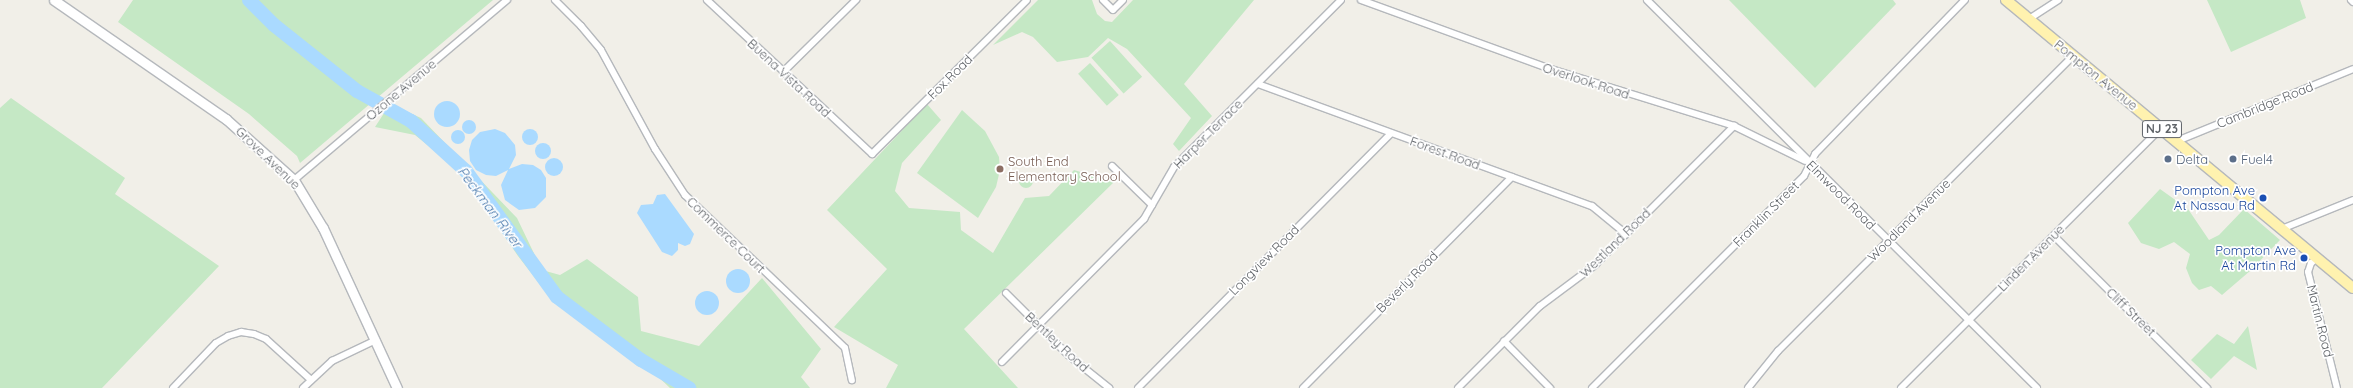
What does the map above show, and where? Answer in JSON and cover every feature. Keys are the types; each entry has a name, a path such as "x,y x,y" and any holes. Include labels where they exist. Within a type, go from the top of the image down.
{"main road":[{"name":"Pompton Avenue","path":"2006,0 2284,228 2353,288"}],"street":[{"name":"Grove Avenue","path":"54,0 226,119 294,180 323,228 397,388"},
{"name":"Ozone Avenue","path":"294,180 507,0"},
{"name":"Commerce Court","path":"555,0 581,26 601,50 655,149 685,195 845,348 852,380"},
{"name":"Buena Vista Road","path":"707,0 872,154"},
{"path":"783,72 856,0"},
{"name":"Fox Road","path":"872,154 1027,0"},
{"path":"1103,0 1113,10 1122,0"},
{"name":"Harper Terrace","path":"1002,362 1140,223 1174,167 1341,0"},
{"name":"Overlook Road","path":"1361,0 1551,69 1734,126 1810,164"},
{"name":"Elmwood Road","path":"1647,0 1810,164 2037,388"},
{"name":"Franklin Street","path":"1592,388 1804,176 1815,154 1965,0"},
{"path":"2029,19 2058,0"},
{"name":"Woodland Avenue","path":"1748,388 1778,351 2073,56"},
{"name":"Cambridge Road","path":"2177,141 2353,69"},
{"name":"Forest Road","path":"1258,84 1592,206 1606,215 1626,234"},
{"name":"Westland Road","path":"1458,388 1550,297 1589,271 1734,126"},
{"name":"Linden Avenue","path":"1901,388 2161,128"},
{"name":"Longview Road","path":"1138,388 1391,133"},
{"path":"1112,166 1152,205"},
{"name":"Beverly Road","path":"1303,388 1512,177"},
{"path":"2284,228 2353,200"},
{"name":"Cliff Street","path":"2054,236 2207,388"},
{"name":"Martin Road","path":"2318,257 2311,263 2308,272 2336,388"},
{"name":"Bentley Road","path":"1006,294 1068,355 1110,388"},
{"path":"173,388 216,343 228,336 241,332 254,334 266,339 311,380"},
{"path":"303,388 337,358 376,340"},
{"path":"1504,342 1550,388"}],"green space":[{"path":"133,0 493,0 300,163 297,156 249,114 118,22"},
{"path":"1038,0 1092,0 1097,14 1105,21 1112,22 1133,0 1254,0 1184,84 1212,116 1179,151 1173,144 1191,118 1127,49 1108,38 1088,57 1057,62 1033,37 1022,32 993,45"},
{"path":"1729,0 1893,0 1896,4 1815,88"},
{"path":"2207,0 2300,0 2306,18 2231,52"},
{"path":"1110,41 1142,77 1124,93 1091,58"},
{"path":"1090,63 1119,95 1107,106 1078,74"},
{"path":"11,98 125,178 115,194 219,266 102,388 0,388 0,108"},
{"path":"390,104 421,118 517,218 542,270 560,275 587,259 638,297 641,331 699,346 762,278 821,349 801,377 810,388 670,388 651,370 549,296 518,256 461,172 415,135 375,127"},
{"path":"927,104 941,120 902,163 895,191 909,208 960,212 961,230 993,253 1025,198 1049,196 1074,170 1114,182 964,329 1018,388 886,388 898,365 834,327 887,269 827,210"},
{"path":"962,110 985,131 999,157 1000,170 996,187 978,218 917,173"},
{"path":"1026,174 1031,176 1033,181 1031,186 1026,188 1021,186 1019,181 1021,176"},
{"path":"2160,189 2188,209 2209,240 2219,235 2244,209 2280,240 2250,271 2222,295 2211,286 2199,290 2192,283 2186,268 2190,254 2174,242 2159,249 2141,243 2128,223"},
{"path":"2248,326 2257,370 2234,356 2211,379 2191,360 2217,334 2234,344"}],"water":[{"path":"447,101 456,105 460,114 456,123 447,127 438,123 434,114 438,105"},
{"path":"469,120 474,122 476,127 474,132 469,134 464,132 462,127 464,122"},
{"path":"495,129 505,133 515,145 516,155 509,169 522,164 533,165 541,170 546,178 546,197 535,208 519,210 505,200 501,185 508,170 496,176 486,175 476,170 470,161 469,150 472,140 480,132"},
{"path":"527,129 533,129 538,134 536,143 533,145 527,145 522,140 522,134"},
{"path":"458,130 463,132 465,137 463,142 458,144 453,142 451,137 453,132"},
{"path":"540,143 546,143 551,148 549,157 546,159 540,159 535,154 535,148"},
{"path":"550,158 558,158 563,163 561,174 558,176 550,176 545,171 545,163"},
{"path":"665,194 694,234 690,244 685,246 678,243 678,250 672,256 662,252 637,213 641,205 653,204 657,195"},
{"path":"738,269 747,272 750,281 747,290 738,293 729,290 726,281 729,272"},
{"path":"707,291 716,294 719,303 716,312 707,315 698,312 695,303 698,294"}],"waterway":[{"name":"Peckman River","path":"249,0 274,25 357,91 411,121 466,171 557,297 641,360 689,388"}],"place":[{"name":"Delta","path":"2168,159"},
{"name":"Fuel4","path":"2233,159"},
{"name":"South End Elementary School","path":"1000,169"},
{"name":"Pompton Ave At Nassau Rd","path":"2263,198"},
{"name":"Pompton Ave At Martin Rd","path":"2304,258"}]}
